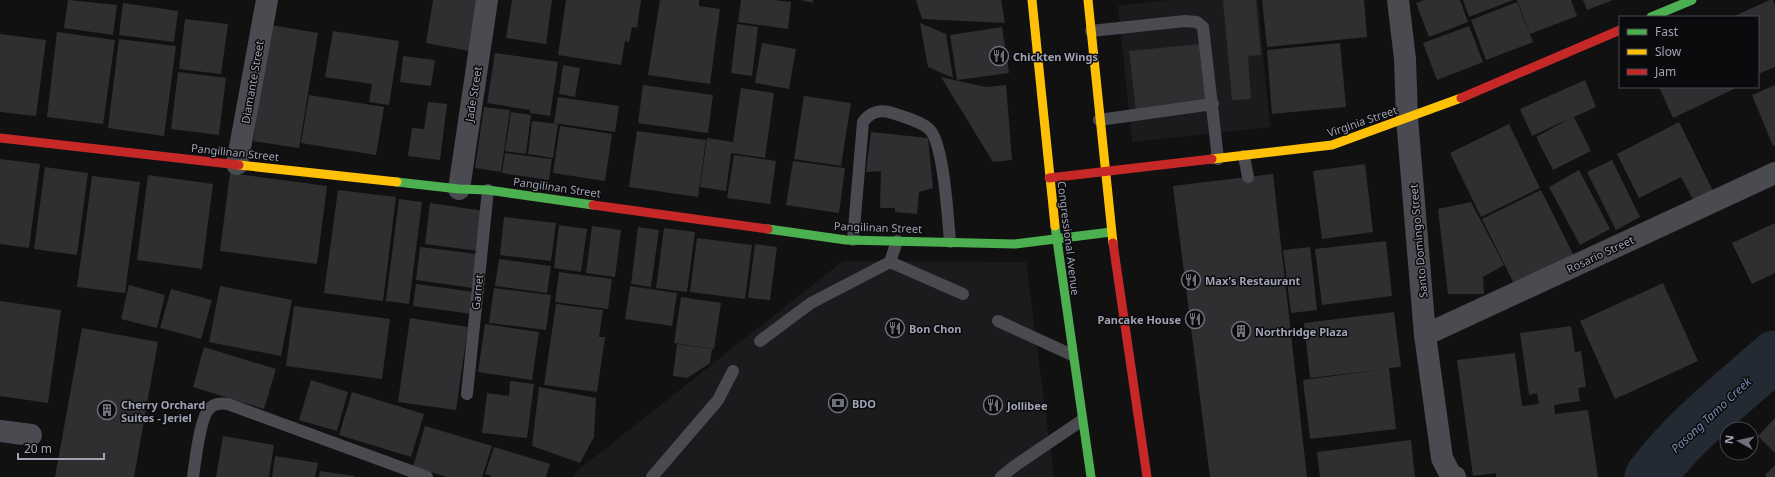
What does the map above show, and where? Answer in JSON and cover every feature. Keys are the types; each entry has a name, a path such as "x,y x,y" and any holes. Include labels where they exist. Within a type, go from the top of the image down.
{"street":[{"name":"Diamante Street","path":"237,164 267,0"},
{"name":"Jade Street","path":"459,189 487,0"},
{"name":"Congressional Avenue","path":"1032,0 1056,240 1091,477"},
{"path":"1088,0 1104,172 1146,477"},
{"name":"Santo Domingo Street","path":"1398,0 1405,59 1407,118 1425,335 1442,458 1450,474 1455,477"},
{"path":"1653,16 1692,0"},
{"name":"Virginia Street","path":"1049,178 1332,145 1453,101 1619,30"},
{"name":"Pangilinan Street","path":"0,138 459,189 488,190 853,240 1015,244 1112,232"},
{"name":"Rosario Street","path":"1425,335 1775,173"},
{"path":"0,431 31,436"}],"lane":[{"path":"1091,32 1185,21 1197,22 1203,27 1218,159"},
{"path":"1099,120 1212,104"},
{"path":"853,240 863,122 867,116 873,113 890,112 929,129 936,140 941,158 950,242"},
{"path":"1244,156 1248,177"},
{"name":"Garnet","path":"467,394 488,190"},
{"path":"760,341 811,303 890,262 897,241"},
{"path":"890,262 963,294"},
{"path":"998,321 1072,355"},
{"path":"652,477 718,400 733,371"},
{"path":"193,477 204,416 210,408 218,403 228,404 427,477"},
{"path":"1001,477 1016,465 1082,421"}],"shaded area":[{"path":"1168,0 1258,0 1270,127 1132,142 1118,6"},
{"path":"843,261 1026,262 1054,477 572,477 577,471"}],"building":[{"path":"68,0 117,5 113,35 64,28"},
{"path":"433,0 477,0 469,51 426,43"},
{"path":"512,0 552,0 546,44 506,38"},
{"path":"566,0 641,0 637,28 632,27 629,42 625,41 621,65 558,55"},
{"path":"660,0 699,0 699,6 720,9 710,84 648,75"},
{"path":"741,0 774,0 791,2 788,29 738,22"},
{"path":"801,0 813,0 813,3"},
{"path":"916,0 1001,0 1005,23 922,19"},
{"path":"1223,0 1256,0 1261,55 1248,56 1251,99 1232,100"},
{"path":"1262,0 1364,0 1367,37 1267,47"},
{"path":"1424,0 1460,0 1468,22 1429,37 1416,3"},
{"path":"1463,0 1513,0 1469,17"},
{"path":"1517,0 1571,0 1577,16 1530,34"},
{"path":"1583,0 1613,0 1587,10"},
{"path":"1773,0 1775,5 1775,67 1759,74 1759,16 1734,16"},
{"path":"1517,2 1533,42 1486,60 1471,20"},
{"path":"123,3 178,11 174,42 119,35"},
{"path":"185,19 228,24 221,74 179,69"},
{"path":"920,23 946,34 953,78 928,67"},
{"path":"737,24 758,27 752,76 731,73"},
{"path":"271,25 318,33 299,148 253,141"},
{"path":"1469,26 1483,62 1437,80 1423,43"},
{"path":"1002,27 1009,73 957,80 950,35"},
{"path":"333,31 399,41 389,105 369,102 372,84 325,77"},
{"path":"57,32 115,40 103,124 47,117"},
{"path":"0,34 46,40 36,116 0,112"},
{"path":"119,39 176,46 164,136 108,128"},
{"path":"762,43 796,49 789,89 755,83"},
{"path":"1340,43 1346,107 1272,114 1267,50"},
{"path":"1200,44 1206,103 1136,111 1129,51"},
{"path":"495,53 558,62 550,116 530,113 530,110 487,103"},
{"path":"403,56 435,60 431,86 400,82"},
{"path":"563,65 580,68 575,97 559,94"},
{"path":"178,72 226,78 219,135 171,129"},
{"path":"941,77 986,87 1006,85 1012,160 993,162"},
{"path":"1585,80 1596,107 1574,117 1591,151 1553,170 1536,137 1571,118 1532,136 1520,109"},
{"path":"643,85 713,95 708,133 638,123"},
{"path":"1775,85 1775,145 1773,146 1752,95"},
{"path":"741,88 774,93 765,158 731,153 726,191 700,187 707,138 733,142"},
{"path":"1659,88 1734,89 1673,118"},
{"path":"309,95 384,107 376,155 301,143"},
{"path":"804,96 851,103 841,166 794,159"},
{"path":"558,97 619,106 615,132 554,123"},
{"path":"428,102 447,104 440,160 408,156 412,128 424,129"},
{"path":"484,107 510,110 501,172 475,168"},
{"path":"511,112 531,115 526,154 505,151"},
{"path":"532,121 558,124 553,158 528,154"},
{"path":"1679,122 1713,191 1694,201 1681,177 1639,198 1617,154"},
{"path":"1509,124 1540,188 1481,217 1450,153"},
{"path":"560,126 612,134 605,181 553,173"},
{"path":"637,131 706,140 698,197 629,187"},
{"path":"871,132 928,138 933,188 919,192 917,214 895,212 895,208 880,208 881,171 866,172"},
{"path":"505,153 552,159 549,180 502,173"},
{"path":"734,155 776,161 770,204 727,198"},
{"path":"0,159 40,164 29,248 0,244"},
{"path":"1612,160 1640,217 1616,230 1587,172"},
{"path":"793,161 845,168 839,213 786,205"},
{"path":"1365,164 1373,232 1322,239 1313,171"},
{"path":"45,167 88,173 77,255 34,249"},
{"path":"1579,170 1610,229 1580,245 1549,187"},
{"path":"230,173 327,186 317,264 220,251"},
{"name":"Northridge Plaza","path":"1273,174 1307,477 1210,477 1173,186"},
{"path":"148,175 213,184 202,269 137,260"},
{"path":"92,176 140,182 125,293 77,287"},
{"path":"338,190 396,197 383,301 324,293"},
{"path":"1541,190 1574,256 1515,286 1482,219"},
{"path":"399,199 422,202 409,304 386,301"},
{"path":"1471,202 1504,265 1483,277 1484,294 1448,294 1438,209"},
{"path":"430,203 484,211 479,251 425,244"},
{"path":"504,217 556,223 551,261 500,255"},
{"path":"1775,223 1775,273 1752,284 1732,243"},
{"path":"559,225 587,229 581,272 554,268"},
{"path":"592,226 621,230 615,277 586,273"},
{"path":"638,227 659,230 651,287 631,284"},
{"path":"664,228 695,232 687,292 656,288"},
{"path":"697,238 752,245 745,299 690,292"},
{"path":"1386,241 1392,296 1322,305 1315,249"},
{"path":"755,244 777,247 770,300 748,298"},
{"path":"420,247 477,254 472,288 416,280"},
{"path":"1310,247 1317,310 1291,313 1283,250"},
{"path":"499,259 551,266 547,293 495,286"},
{"path":"559,272 612,279 608,309 555,302"},
{"path":"1663,283 1698,361 1615,399 1580,321"},
{"path":"416,284 474,292 472,314 413,306"},
{"path":"129,285 165,295 157,328 121,319"},
{"path":"220,286 292,300 281,356 209,342"},
{"path":"630,286 677,293 672,326 625,319"},
{"path":"494,288 551,295 546,330 489,323"},
{"path":"171,289 212,300 201,339 160,328"},
{"path":"681,297 721,303 714,349 674,343"},
{"path":"0,301 61,310 48,403 0,396"},
{"path":"556,304 603,310 599,337 605,337 597,392 544,385"},
{"path":"294,306 390,319 382,379 286,366"},
{"path":"1394,312 1401,367 1389,368 1396,429 1310,439 1303,380 1379,370 1310,378 1304,323"},
{"path":"410,318 468,327 456,410 398,402"},
{"path":"485,324 539,332 532,380 478,372"},
{"path":"1571,326 1575,352 1581,351 1586,387 1578,388 1580,401 1554,405 1555,414 1588,410 1598,477 1496,477 1496,473 1473,476 1457,360 1515,353 1522,406 1539,404 1537,393 1529,395 1520,333"},
{"name":"Cherry Orchard Suites - Jeriel","path":"82,328 158,342 134,477 55,477"},
{"path":"677,344 712,349 710,363 687,378 673,376"},
{"path":"204,347 276,369 264,409 193,387"},
{"path":"311,380 348,392 337,431 299,420"},
{"path":"510,381 534,384 527,438 482,433 487,393 509,396"},
{"path":"539,387 596,398 594,437 580,463 532,446"},
{"path":"352,392 424,414 411,457 339,435"},
{"path":"1775,418 1775,453 1759,437 1759,435"},
{"path":"425,426 492,446 482,477 447,477 413,467"},
{"path":"223,436 274,445 269,477 216,477"},
{"path":"1411,440 1415,477 1320,477 1317,452"},
{"path":"494,447 550,464 546,477 491,477 492,476 485,474"},
{"path":"275,456 318,463 315,477 272,477"},
{"path":"1775,465 1775,477 1767,477 1765,475"},
{"path":"320,471 355,476 319,477"}],"waterway":[{"name":"Pasong Tamo Creek","path":"1650,477 1663,460 1693,428 1775,356"}],"traffic: fast":[{"path":"1653,16 1692,0"},
{"path":"397,182 459,189 488,190 593,205"},
{"path":"1055,226 1091,477"},
{"path":"768,229 846,240 1015,244 1111,232"}],"traffic: slow":[{"path":"1032,0 1055,226"},
{"path":"1088,0 1113,243"},
{"path":"1212,159 1332,145 1461,98"},
{"path":"239,165 397,182"}],"traffic: jam":[{"path":"1461,98 1619,30"},
{"path":"0,138 239,165"},
{"path":"1049,178 1212,159"},
{"path":"593,205 768,229"},
{"path":"1113,243 1147,477"}],"place":[{"name":"Chickten Wings","path":"999,56"},
{"name":"Max's Restaurant","path":"1191,280"},
{"name":"Pancake House","path":"1195,319"},
{"name":"Bon Chon","path":"895,328"},
{"name":"Northridge Plaza","path":"1241,331"},
{"name":"BDO","path":"838,403"},
{"name":"Jollibee","path":"993,405"},
{"name":"Cherry Orchard Suites - Jeriel","path":"107,410"}]}
